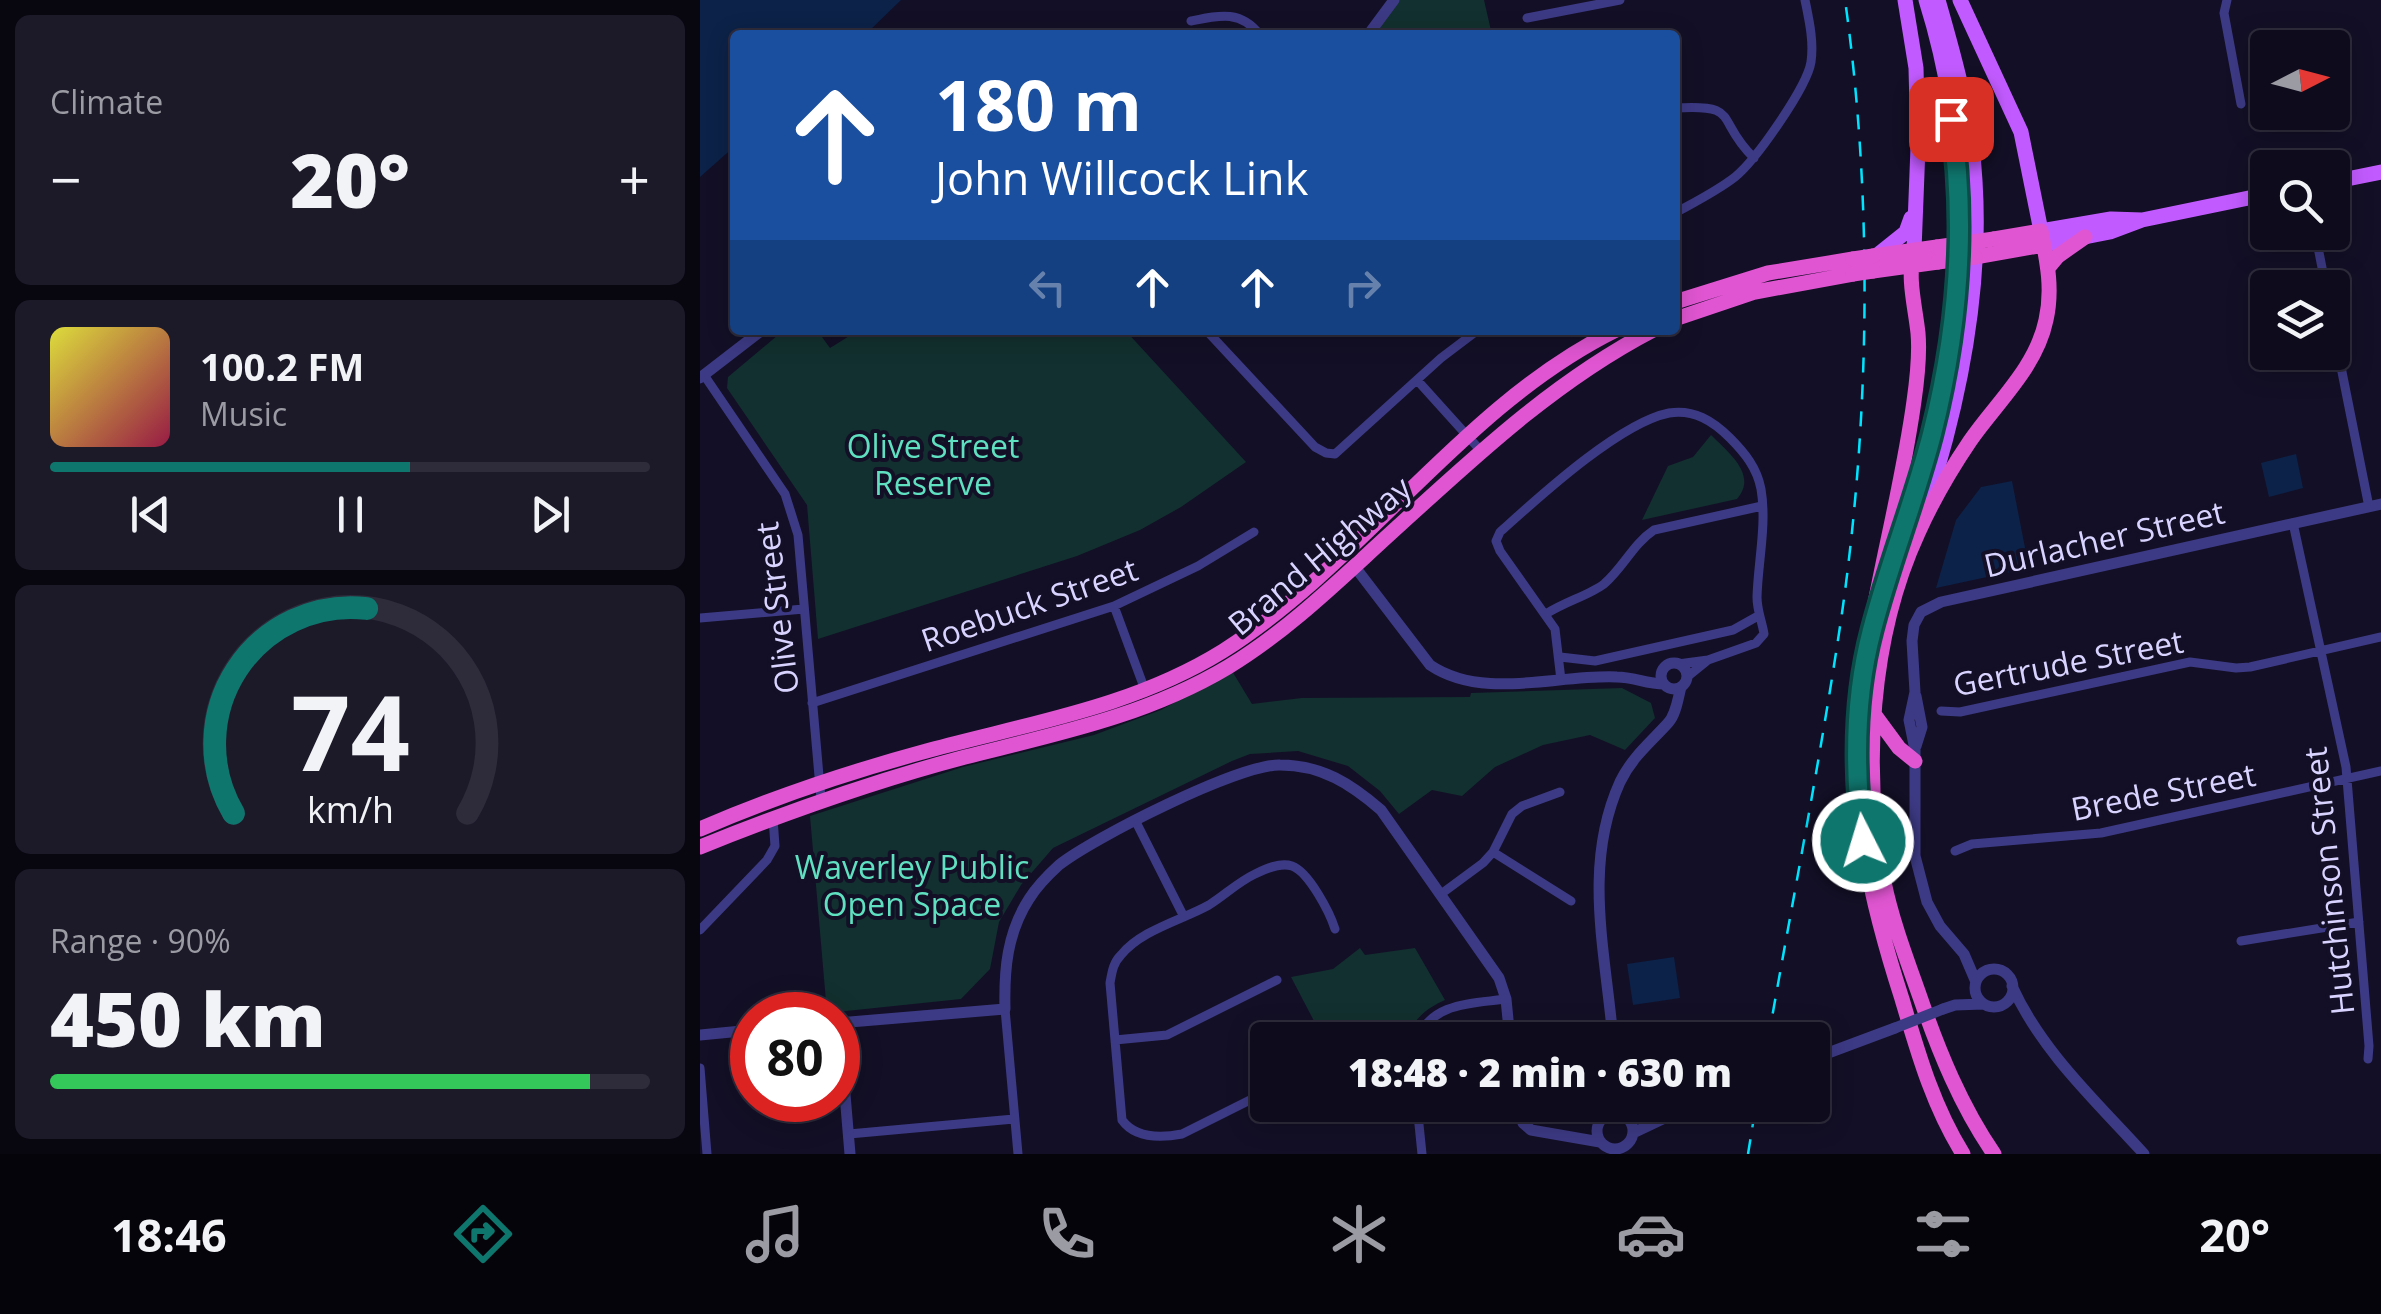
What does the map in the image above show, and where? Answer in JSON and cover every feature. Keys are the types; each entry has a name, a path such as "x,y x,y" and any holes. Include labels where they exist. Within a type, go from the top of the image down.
{"highway":[{"path":"2048,268 2085,237"},
{"path":"1680,300 1768,273 1853,266 2042,238 2051,287 2038,346 2020,378 1970,442 1918,534 1887,627 1874,714 1872,766 1884,884 1936,1043 1958,1094 1994,1154"},
{"path":"1912,258 1918,335 1914,400 1858,709 1857,761 1866,868 1897,984 1953,1154"},
{"path":"1876,263 1898,278 1914,310"},
{"path":"1680,317 1853,266"},
{"name":"Brand Highway","path":"700,829 820,792 1074,731 1150,706 1228,667 1264,642 1469,435 1527,387 1607,335"},
{"name":"Brand Highway","path":"700,847 773,818 820,792 929,750 1080,713 1145,690 1221,652 1349,560 1583,371 1644,335"},
{"path":"1874,714 1899,748 1915,756"},
{"path":"1939,1111 1963,1154"}],"main road":[{"path":"1905,0 1916,68 1918,147 1912,258"},
{"path":"1870,634 1932,434 1958,277 1957,157 1946,81 1926,0"},
{"path":"1918,534 1965,361 1974,276 1975,181 1968,123 1956,60 1938,0"},
{"path":"1960,0 2021,132 2042,238"},
{"path":"2350,178 2381,172"},
{"path":"2036,196 2051,220 2062,227"},
{"path":"2042,238 2085,237 2142,220 2250,198"},
{"path":"1876,263 1906,232 1914,210"},
{"path":"2042,238 2062,227 2111,219 2142,220"}],"street":[{"path":"1372,30 1394,0"},
{"path":"1526,18 1620,0"},
{"path":"1680,210 1736,176 1754,158 1803,85 1811,64 1812,36 1805,0"},
{"path":"2227,0 2224,13 2241,104"},
{"path":"1191,21 1238,17 1256,30"},
{"path":"1680,108 1719,109 1740,144 1754,158"},
{"path":"702,377 756,335"},
{"path":"1211,335 1316,447 1335,454 1472,335"},
{"path":"2343,370 2375,505"},
{"name":"Olive Street","path":"702,377 785,494 798,535 820,792"},
{"path":"1417,380 1481,450"},
{"path":"1560,680 1556,629 1500,551 1496,540 1500,532 1558,481 1601,449 1649,421 1668,414 1703,417 1747,455 1757,474 1762,506 1758,616 1764,634 1756,644 1708,660 1669,664 1672,681 1667,714 1620,783 1601,847 1598,912 1611,1022"},
{"name":"Durlacher Street","path":"1975,984 1964,954 1934,916 1916,871 1915,756 1922,719 1915,692 1912,641 1921,612 1941,602 2375,505"},
{"path":"1546,614 1564,601 1603,585 1654,530 1762,506"},
{"name":"Hutchinson Street","path":"2293,524 2348,778 2368,1058"},
{"name":"Roebuck Street","path":"812,703 1114,606 1198,566 1254,532"},
{"path":"1349,560 1430,664 1446,675 1490,682 1632,678 1649,684 1672,681 1708,660"},
{"path":"1114,606 1145,690"},
{"path":"700,618 804,609"},
{"path":"1560,657 1595,661 1733,630 1758,616"},
{"name":"Gertrude Street","path":"1940,710 1960,712 2190,662 2236,668 2381,637"},
{"path":"1018,1154 1004,971 1009,945 1029,898 1062,862 1235,773 1275,764 1318,770 1356,789 1381,810 1489,960 1506,999 1508,1022"},
{"name":"Brede Street","path":"1954,851 1972,844 2102,832 2381,771"},
{"path":"1441,894 1493,852 1512,814 1522,806 1560,792"},
{"path":"700,930 767,860 775,846 773,818"},
{"path":"1136,822 1184,918"},
{"path":"1493,852 1571,901"},
{"path":"1250,1100 1182,1134 1170,1136 1128,1129 1122,1120 1110,984 1113,966 1122,952 1138,942 1251,876 1280,864 1301,871 1329,910 1336,929"},
{"path":"2241,940 2360,922"},
{"name":"Durlacher Street","path":"1964,954 2000,970"},
{"path":"1949,1007 1984,972 2000,970 2008,976 2043,1042 2144,1154"},
{"path":"1115,1040 1167,1036 1277,980"},
{"path":"1975,984 1976,996 1984,1004"},
{"path":"1830,1052 1949,1007 2004,1004 2012,986"},
{"path":"1426,1022 1452,1006 1506,999"},
{"path":"860,1021 1005,1008"},
{"path":"700,1034 730,1032"},
{"path":"700,1068 707,1154"},
{"path":"849,1134 1014,1120"},
{"path":"848,1122 850,1154"},
{"path":"1419,1122 1422,1154"},
{"path":"1523,1122 1530,1130 1554,1135 1588,1122"},
{"path":"1600,1122 1596,1132 1602,1147"},
{"path":"1628,1122 1633,1133"},
{"path":"1565,1134 1619,1151 1633,1133 1653,1122"}],"green space":[{"path":"1399,0 1484,0 1491,30 1378,30"},
{"name":"Olive Street Reserve","path":"778,335 821,335 830,348 851,335 1130,335 1246,462 1140,530 1077,556 818,639 807,505 727,388 728,377"},
{"path":"1711,435 1743,473 1743,490 1737,499 1642,520 1668,466 1693,457"},
{"name":"Waverley Public Open Space","path":"1232,671 1252,704 1302,698 1470,697 1471,693 1622,688 1651,703 1655,718 1625,750 1590,735 1543,745 1495,767 1462,796 1432,790 1399,814 1380,791 1348,766 1298,751 1250,754 1053,848 1021,885 999,922 990,969 961,999 860,1010 860,992 825,992 810,816 963,767 1094,735 1161,710"},
{"path":"1360,948 1365,955 1415,948 1445,1000 1416,1022 1314,1022 1291,977 1333,969"}],"water":[{"path":"700,0 901,0 870,30 730,30 730,150 700,177"},
{"path":"2296,454 2303,488 2269,497 2261,463"},
{"path":"2012,481 2029,568 1936,588 1956,520 1981,487"},
{"path":"1674,957 1680,998 1633,1005 1627,964"}],"railway":[{"path":"1771,1022 1834,667 1858,462 1864,229 1845,0"},
{"path":"1748,1154 1753,1122"}],"route":[{"path":"1863,841 1858,709 1870,634 1932,434 1954,320 1960,230 1951,119"}]}
